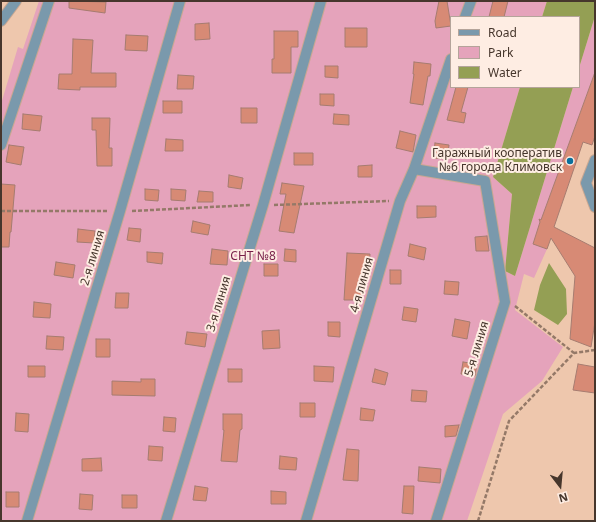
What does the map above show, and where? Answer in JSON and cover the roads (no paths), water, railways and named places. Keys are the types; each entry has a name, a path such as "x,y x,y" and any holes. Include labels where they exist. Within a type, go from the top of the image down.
{"street":[{"path":"1,21 16,1"},
{"path":"1,146 49,1"},
{"name":"2-я линия","path":"27,521 120,211 180,1"},
{"name":"3-я линия","path":"166,521 263,205 321,1"},
{"path":"465,16 471,1"},
{"name":"4-я линия","path":"306,521 400,201 414,169 450,62"},
{"path":"595,160 586,183 595,208"},
{"name":"5-я линия","path":"414,169 485,181 505,302 436,521"}],"water":[{"path":"547,1 595,1 595,16 580,65 580,16 542,16"},
{"path":"520,88 573,88 515,276 505,271 512,194 493,177"},
{"path":"549,263 566,289 567,314 558,325 534,310 540,285"}],"place":[{"name":"Гаражный кооператив №6 города Климовск","path":"570,161"}],"park label":[{"name":"СНТ №8","path":"253,257"}]}
